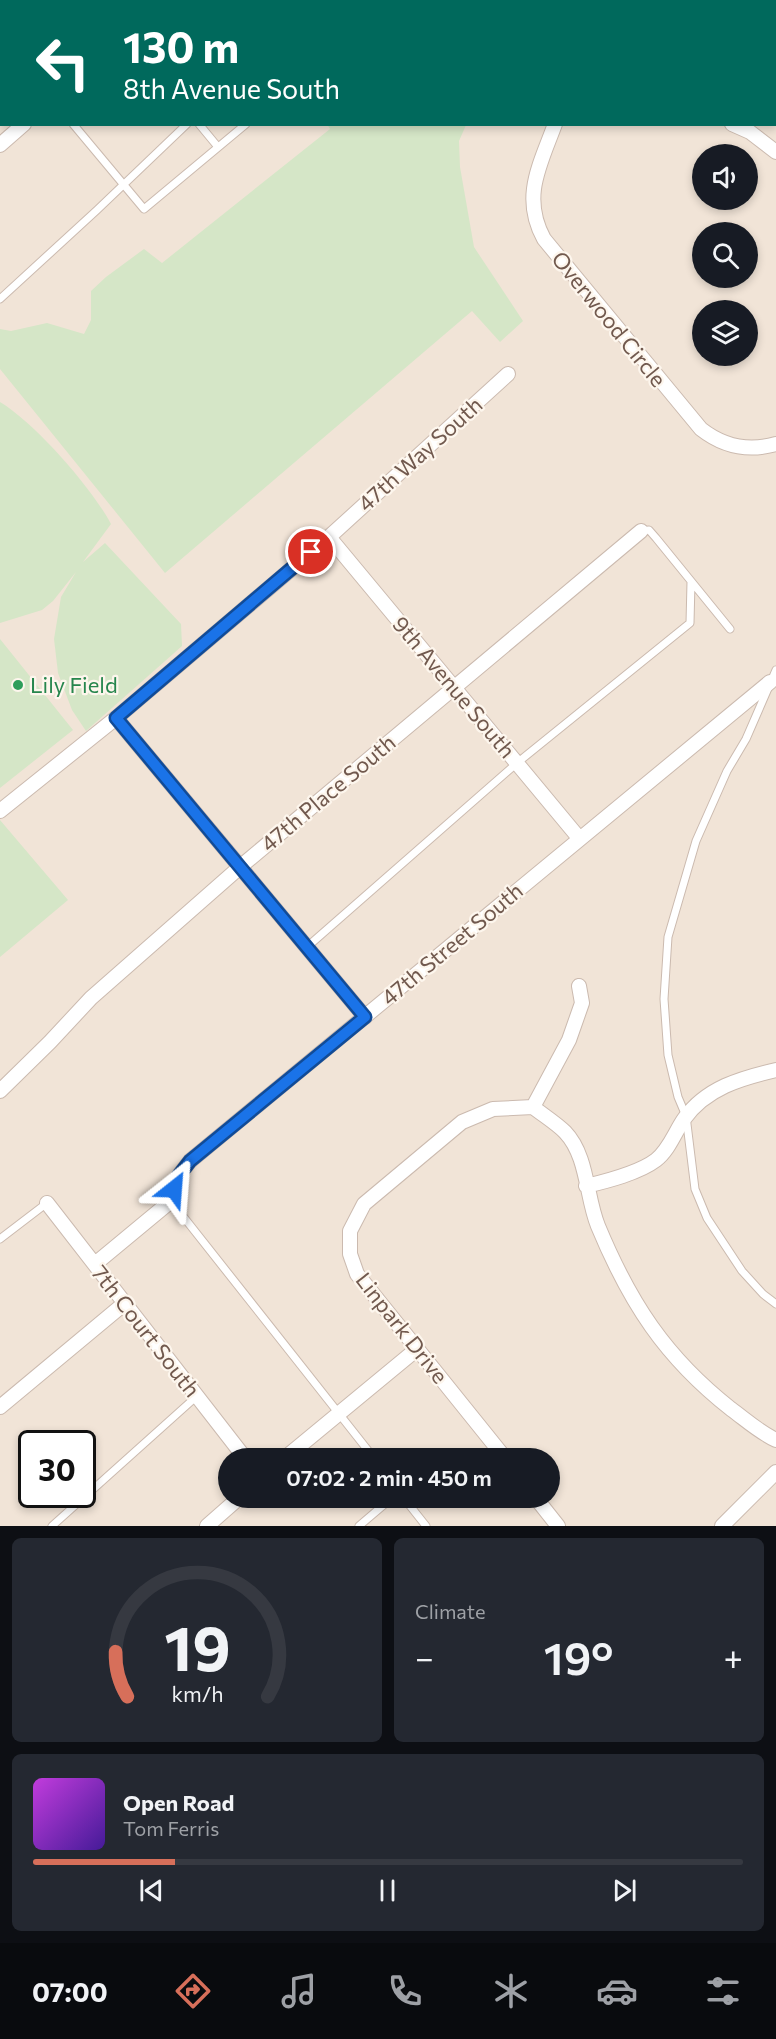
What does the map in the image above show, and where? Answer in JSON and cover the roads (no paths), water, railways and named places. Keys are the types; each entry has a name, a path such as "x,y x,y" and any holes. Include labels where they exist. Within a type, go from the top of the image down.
{"street":[{"path":"0,145 22,126"},
{"name":"Overwood Circle","path":"554,126 537,174 533,193 536,221 544,239 701,429 720,442 742,448 776,444"},
{"path":"736,126 750,132 776,152"},
{"name":"47th Way South","path":"0,811 116,718 329,537 508,374"},
{"name":"47th Place South","path":"0,1091 91,998 240,867 641,531"},
{"name":"9th Avenue South","path":"329,537 579,838"},
{"name":"47th Street South","path":"171,1201 177,1178 190,1161 773,676"},
{"path":"116,718 365,1017"},
{"path":"579,986 582,1003 569,1041 532,1107 566,1133 580,1159 597,1224 616,1268 632,1299 654,1333 711,1393 762,1433 776,1440"},
{"path":"586,1186 619,1177 655,1161 667,1148 686,1116 710,1093 741,1077 776,1070"},
{"name":"Linpark Drive","path":"497,1448 357,1274 350,1254 350,1231 364,1204 462,1122 493,1109 532,1107"},
{"path":"95,1264 171,1201"},
{"name":"7th Court South","path":"47,1203 237,1448"},
{"path":"0,1407 125,1303"},
{"path":"297,1448 417,1349"},
{"path":"722,1526 776,1472"},
{"path":"207,1526 227,1508"},
{"path":"544,1508 558,1526"}],"lane":[{"path":"75,126 144,209 244,126"},
{"path":"0,299 185,126"},
{"path":"201,126 218,147"},
{"path":"641,531 649,530 730,629"},
{"path":"307,947 517,764 690,623 691,582"},
{"path":"773,676 746,740 727,771 696,841 668,937 664,999 668,1055 678,1097 686,1116 695,1189 707,1218 741,1271 776,1304"},
{"path":"171,1201 366,1448"},
{"path":"0,1239 47,1203"},
{"path":"52,1526 197,1396"},
{"path":"359,1526 380,1508"},
{"path":"412,1508 426,1526"}],"place":[{"name":"Lily Field","path":"18,685"}]}
